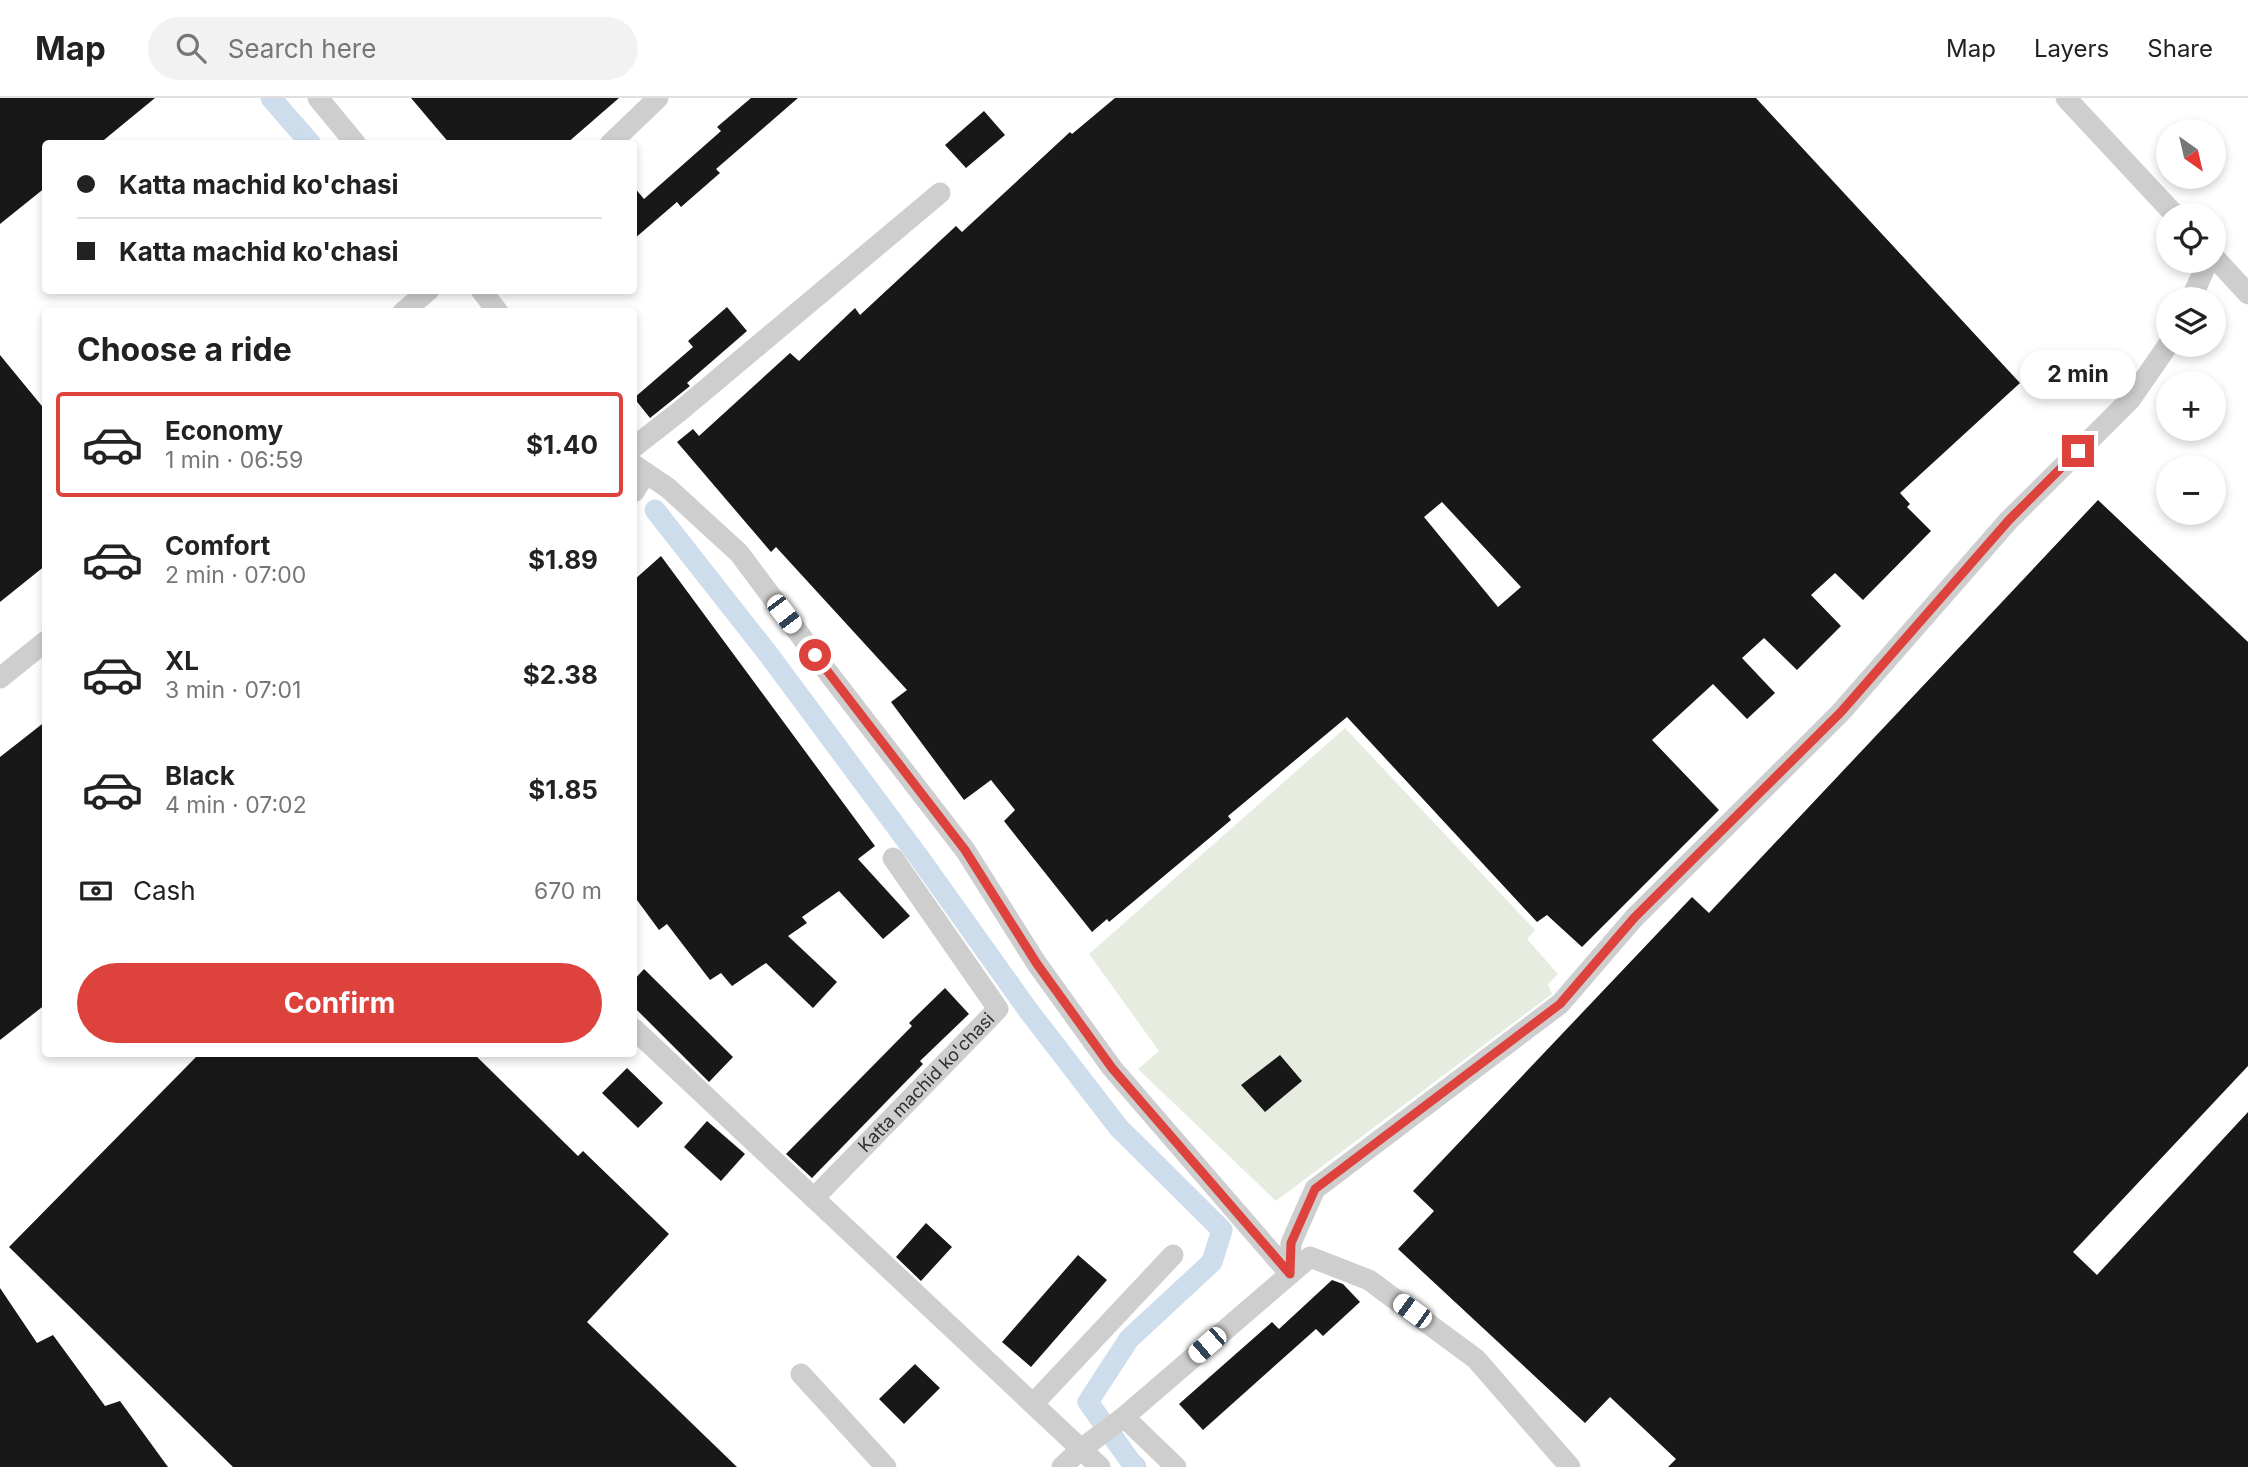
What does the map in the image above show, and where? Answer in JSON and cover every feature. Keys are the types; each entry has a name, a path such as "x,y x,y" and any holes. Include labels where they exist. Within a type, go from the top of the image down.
{"street":[{"path":"318,98 353,140"},
{"path":"614,140 657,98"},
{"path":"2066,98 2164,203"},
{"path":"637,445 940,193"},
{"path":"2226,270 2248,294"},
{"path":"408,308 424,294"},
{"path":"484,294 495,308"},
{"path":"1290,1274 1291,1243 1315,1189 1560,1004 1634,918 1841,712 2009,520 2130,400 2160,357"},
{"path":"640,469 668,488 739,553 965,850 1037,964 1112,1068 1290,1274"},
{"path":"0,678 42,644"},
{"name":"Katta machid ko'chasi","path":"814,1198 998,1009 893,858"},
{"path":"637,1032 1100,1467"},
{"path":"1033,1404 1173,1255"},
{"path":"1062,1467 1310,1256 1369,1280 1476,1359 1570,1467"},
{"path":"801,1374 886,1467"},
{"path":"1124,1417 1176,1467"}],"shaded area":[{"path":"1345,728 1535,930 1527,939 1558,974 1548,984 1552,994 1276,1201 1138,1069 1159,1051 1089,954"}],"building":[{"path":"0,98 155,98 104,140 42,140 42,190 0,224"},
{"path":"411,98 619,98 571,140 447,140"},
{"path":"751,98 798,98 716,169 720,173 681,207 677,202 637,236 637,191 644,199 721,131 717,127"},
{"path":"1115,98 1756,98 2020,383 1900,493 1910,504 1907,507 1931,531 1863,600 1835,573 1811,595 1841,626 1797,670 1764,638 1742,658 1775,693 1747,719 1713,684 1652,740 1719,810 1582,947 1547,915 1537,922 1347,717 1228,816 1231,820 1109,922 1107,919 1092,932 1004,821 1015,810 991,780 964,800 891,702 907,690 776,547 771,552 677,442 693,429 699,436 790,353 799,361 855,308 860,315 956,226 962,232 1070,132 1072,134","holes":["1442,502 1521,587 1498,607 1424,517"]},
{"path":"984,111 1005,135 966,168 945,145"},
{"path":"727,307 747,331 687,383 690,386 650,418 637,402 637,395 693,347 688,341"},
{"path":"0,355 42,406 42,568 0,602"},
{"path":"2098,500 2248,642 2248,1066 2073,1252 2097,1275 2248,1112 2248,1467 1668,1467 1676,1459 1610,1397 1585,1423 1398,1249 1434,1211 1413,1191 1692,897 1709,913"},
{"path":"661,556 875,846 858,859 910,916 883,939 839,891 802,917 807,923 788,936 837,982 813,1008 766,963 732,986 721,973 710,980 667,924 659,930 637,900 637,577"},
{"path":"42,724 42,1007 0,1040 0,757"},
{"path":"644,969 733,1057 709,1082 637,1010 637,977"},
{"path":"945,988 969,1014 920,1061 923,1064 812,1178 786,1154 912,1026 909,1023"},
{"path":"1280,1055 1302,1081 1265,1112 1241,1085"},
{"path":"196,1057 477,1057 578,1156 583,1151 669,1234 587,1322 737,1467 233,1467 9,1247"},
{"path":"627,1068 663,1103 638,1128 602,1093"},
{"path":"707,1121 745,1154 721,1181 684,1147"},
{"path":"926,1223 952,1247 921,1281 896,1257"},
{"path":"1078,1255 1107,1280 1031,1367 1002,1342"},
{"path":"1332,1280 1343,1284 1360,1302 1323,1336 1316,1329 1203,1430 1179,1404 1272,1322 1279,1329"},
{"path":"0,1288 37,1343 53,1335 105,1406 120,1401 168,1467 0,1467"},
{"path":"915,1364 940,1388 904,1424 879,1399"}],"waterway":[{"path":"271,98 308,140"},
{"path":"655,510 769,655 1028,1010 1119,1128 1222,1230 1212,1262 1129,1339 1088,1402 1136,1467"}],"route":[{"path":"815,655 965,850 1037,964 1112,1068 1290,1274 1291,1243 1315,1189 1560,1004 1634,918 1841,712 2009,520 2078,451"}]}
